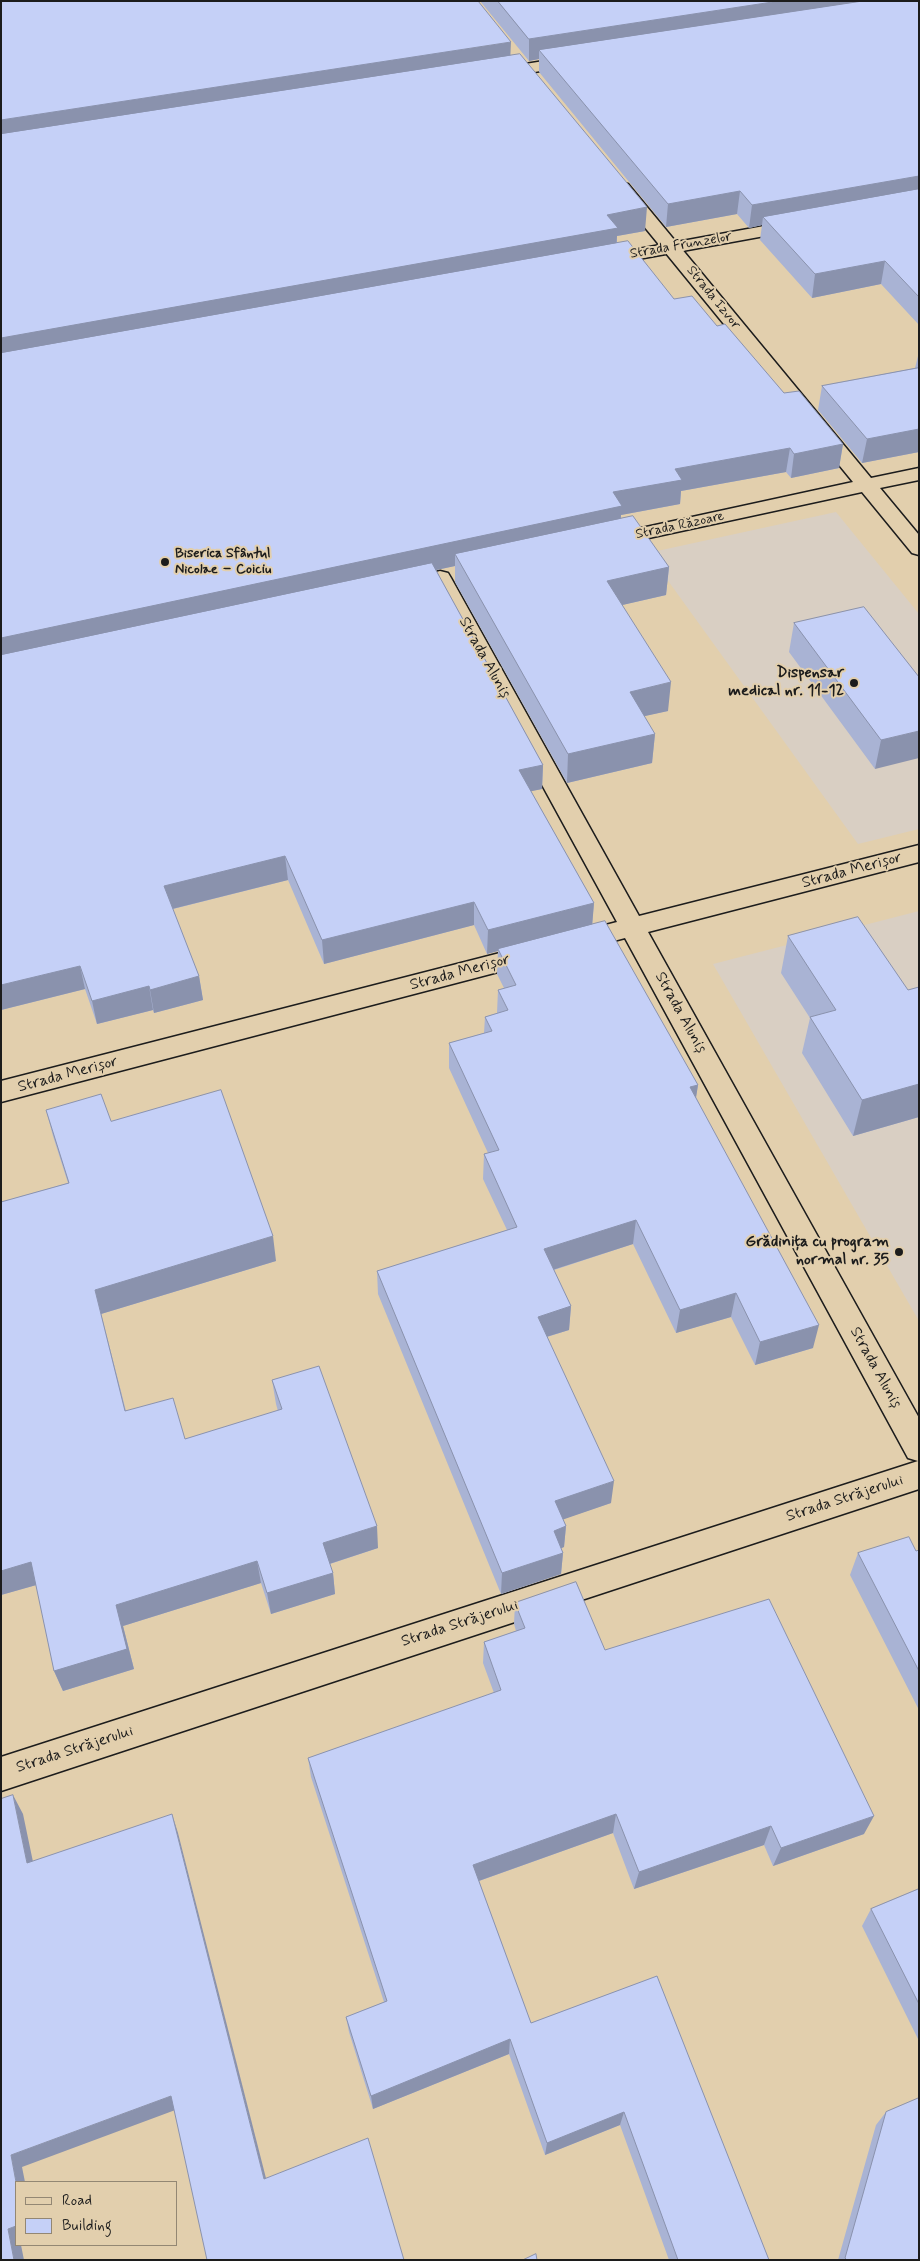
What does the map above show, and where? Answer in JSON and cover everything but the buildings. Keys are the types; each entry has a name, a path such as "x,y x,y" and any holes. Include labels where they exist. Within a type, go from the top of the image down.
{"street":[{"path":"512,54 536,84"},
{"path":"475,77 593,58"},
{"name":"Strada Izvor","path":"610,173 919,549"},
{"name":"Strada Frunzelor","path":"585,264 814,222"},
{"name":"Strada Răzoare","path":"586,546 919,474"},
{"name":"Strada Aluniș","path":"440,578 919,1448"},
{"name":"Strada Merișor","path":"1,1092 919,853"},
{"name":"Strada Străjerului","path":"1,1774 919,1474"}],"shaded area":[{"path":"836,512 919,614 919,829 858,844 648,553"},
{"path":"919,911 919,1321 713,964"}],"place":[{"name":"Biserica Sfântul Nicolae – Coiciu","path":"165,562"},
{"name":"Dispensar medical nr. 11-12","path":"854,683"},
{"name":"Grădinița cu program normal nr. 35","path":"899,1252"}]}
